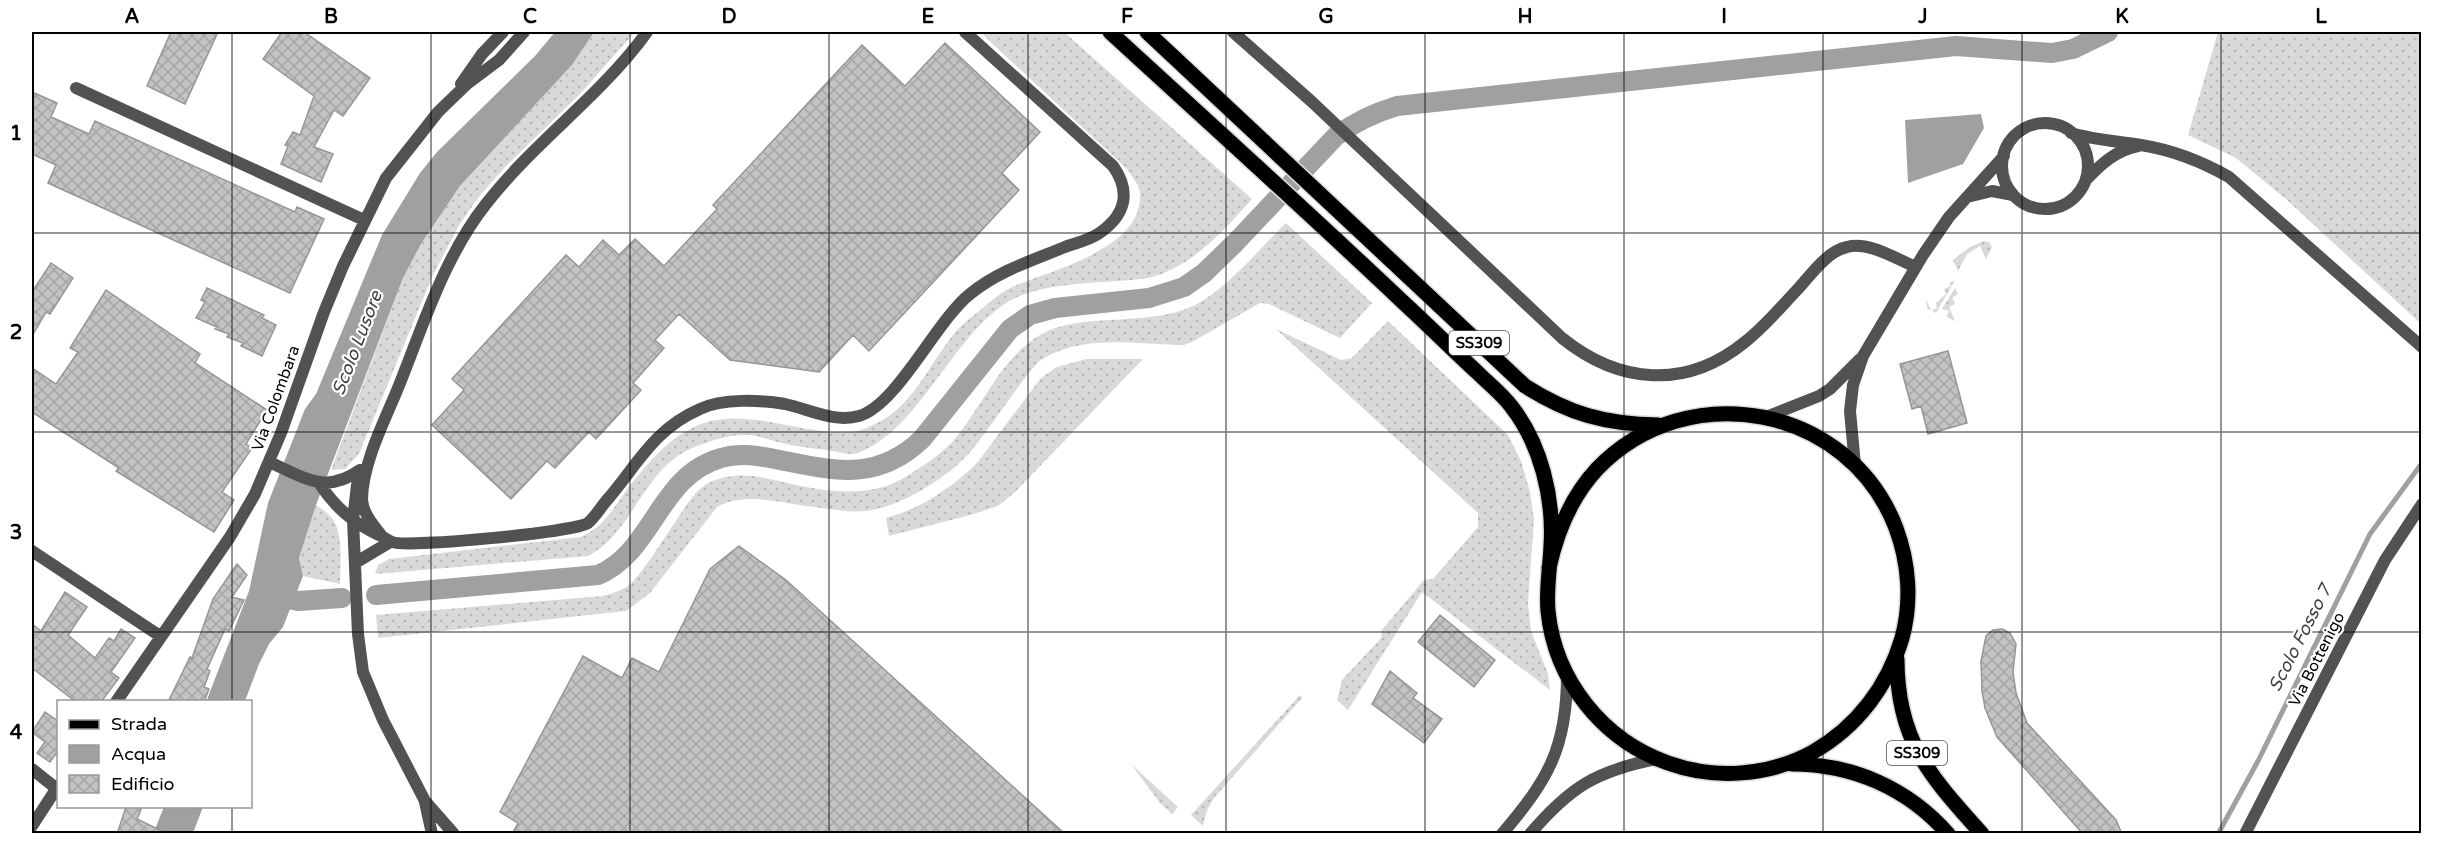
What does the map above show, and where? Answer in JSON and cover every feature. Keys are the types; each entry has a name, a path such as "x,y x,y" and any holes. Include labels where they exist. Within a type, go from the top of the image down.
{"main road":[{"name":"SS309","path":"1110,32 1233,146 1261,168 1312,215 1510,403 1534,447 1548,494 1552,543 1549,568 1548,590 1550,622 1558,654 1566,674 1589,709 1620,738 1656,759 1688,769 1721,773 1743,773 1786,764 1811,753 1854,721 1872,701 1897,653 1907,609 1908,587 1904,556 1893,521 1883,501 1855,465 1814,435 1783,421 1746,414 1704,414 1664,425 1639,436 1616,452 1590,477 1565,516 1555,541 1549,568"},
{"name":"SS309","path":"1147,32 1525,386 1549,402 1586,416 1624,423 1664,425"},
{"name":"SS309","path":"1897,653 1901,705 1909,735 1918,754 1942,789 1982,834"},
{"name":"SS309","path":"1786,764 1834,767 1879,782 1920,807 1948,834"}],"street":[{"name":"Via Colombara","path":"117,700 230,537 255,494 324,312 364,219 386,178 411,144 450,100 482,54 503,32"},
{"name":"Via Colombara","path":"450,100 499,60 524,32"},
{"path":"386,538 366,514 362,503 372,452 443,277 466,231 485,204 512,173 612,74 647,32"},
{"path":"319,483 331,502 367,531 386,538 442,542 562,530 587,524 648,446 672,425 702,408 739,401 784,404 828,417 859,416 880,404 918,358 946,318 970,294 997,275 1097,235 1117,217 1125,194 1122,180 1113,166 965,32"},
{"path":"1233,32 1316,105 1562,338 1577,351 1618,371 1645,375 1672,374 1698,368 1723,357 1751,337 1829,257 1845,247 1863,246 1916,267"},
{"path":"76,88 364,219"},
{"path":"1966,197 1992,191 2013,195 2029,206 2043,209 2068,202 2079,193 2088,167 2086,154 2080,141 2055,124 2041,123 2027,127 2015,136 2006,148 2003,177 2013,195"},
{"path":"2071,133 2094,139 2142,145 2192,158 2229,177 2421,347"},
{"path":"2085,181 2108,160 2130,147 2142,145"},
{"path":"1855,465 1850,411 1853,384 1863,356 1949,217 2004,156"},
{"path":"1766,417 1830,389 1863,356"},
{"path":"372,452 360,470 354,495 353,520 358,634 366,681 393,742 425,801 454,834"},
{"path":"269,462 319,483 339,482 360,470"},
{"name":"Via Bottenigo","path":"2245,834 2385,560 2421,504"},
{"path":"355,567 386,538"},
{"path":"32,550 160,636"},
{"path":"1502,834 1539,787 1554,760 1564,729 1566,674"},
{"path":"1530,834 1559,802 1581,786 1605,772 1656,759"},
{"path":"32,769 57,787"},
{"path":"32,826 57,789"},
{"path":"425,801 432,834"}],"shaded area":[{"path":"594,32 635,32 580,94 506,166 481,194 459,225 432,277 359,454 345,469 331,470 403,278 421,244 460,186 572,65"},
{"path":"980,32 1064,32 1252,199 1202,249 1179,266 1161,274 1136,280 1073,284 1043,289 1015,298 1003,305 966,341 898,426 879,442 858,453 847,454 799,446 751,435 718,439 690,449 674,459 648,486 616,533 588,556 375,574 378,565 389,559 580,537 605,519 635,479 668,444 692,428 712,421 753,420 837,432 858,431 868,427 891,415 904,403 957,330 995,298 1010,288 1092,255 1127,229 1137,212 1140,192 1137,183 1127,169"},
{"path":"2218,32 2421,32 2421,324 2287,200 2236,158 2188,135"},
{"path":"1286,223 1372,303 1340,338 1269,304 1260,303 1183,345 1108,342 1071,347 1038,362 972,450 951,470 924,489 894,504 858,511 761,499 728,502 717,507 650,593 626,611 378,638 376,615 603,596 622,589 642,571 695,494 705,485 721,478 757,477 815,489 844,492 864,491 896,482 941,453 954,440 1003,369 1014,356 1040,335 1075,323 1157,316 1195,305 1219,289"},
{"path":"1984,241 1989,242 1992,247 1986,259 1980,246 1967,254 1958,271 1953,260 1970,247"},
{"path":"1955,280 1936,313 1932,311 1937,308 1936,303 1946,294 1944,289 1951,286 1949,283"},
{"path":"1955,288 1958,294 1952,297 1955,304 1949,307 1955,321 1947,317 1949,311 1942,309"},
{"path":"1388,321 1508,435 1521,461 1530,492 1534,519 1528,603 1531,631 1548,674 1550,690 1422,592 1348,710 1337,700 1342,680 1382,637 1381,631 1424,580 1433,579 1478,527 1478,513 1276,329 1341,360 1352,358"},
{"path":"1086,359 1143,359 1015,492 998,506 889,536 886,518 923,503 946,489 977,463 1041,378 1057,367"},
{"path":"316,505 331,517 338,531 340,584 303,576 299,558"},
{"path":"1300,695 1302,698 1214,798 1207,810 1203,826 1191,815"},
{"path":"1131,764 1178,807 1172,814 1160,803"}],"water":[{"name":"Scolo Lusore","path":"555,32 594,32 572,65 460,186 421,244 403,278 316,505 299,558 303,576 283,627 269,644 245,700 207,700 249,591 268,503 305,409 316,394 382,235 420,173 437,152 535,56"},
{"path":"1981,114 1984,128 1963,164 1908,183 1905,120"},
{"path":"164,808 203,808 193,833 153,834"}],"building":[{"path":"171,32 218,32 185,104 147,86"},
{"path":"282,32 304,32 370,78 343,116 334,110 314,147 333,154 321,182 281,164 288,146 285,145 293,132 300,135 314,96 263,59"},
{"path":"945,43 1040,132 1002,173 1019,190 869,351 853,335 819,372 730,360 679,314 655,340 664,348 633,383 641,390 596,439 589,432 555,468 547,461 511,499 432,425 464,390 452,379 566,255 579,267 603,240 619,255 635,239 664,266 717,209 713,205 862,45 905,86"},
{"path":"32,92 57,103 51,117 89,134 95,121 295,212 297,207 324,219 290,293 48,183 56,165 32,154"},
{"path":"51,263 73,278 50,314 46,312 32,336 32,292"},
{"path":"207,288 264,315 262,318 276,325 262,356 241,346 243,343 227,337 229,334 215,329 217,327 196,318 205,302 201,300"},
{"path":"106,290 200,354 195,363 267,410 246,444 252,448 222,492 234,500 214,532 116,471 119,468 32,412 32,368 56,384 78,352 70,348"},
{"path":"1948,351 1967,423 1928,434 1921,406 1912,409 1900,364"},
{"path":"739,546 786,580 1065,834 512,834 518,823 500,812 583,656 622,678 632,658 659,672 710,569"},
{"path":"237,564 247,575 232,597 244,600 229,631 225,629 207,669 210,671 204,687 209,689 205,700 169,700 190,657 192,658 213,599"},
{"path":"65,592 87,607 68,635 95,658 109,638 114,641 121,629 135,638 111,672 119,678 102,700 73,700 32,668 32,624 41,631"},
{"path":"1440,615 1495,660 1474,687 1418,642"},
{"path":"2002,629 2010,633 2016,644 2013,672 2016,693 2027,723 2116,820 2122,834 2083,834 1997,737 1985,708 1981,661 1986,636 1993,630"},
{"path":"1390,671 1417,693 1413,698 1442,719 1424,743 1372,704"},
{"path":"45,712 57,720 57,752 50,762 37,753 45,742 32,732"},
{"path":"126,808 142,808 137,819 168,834 117,834"}],"waterway":[{"path":"376,595 598,575 617,564 632,549 683,480 700,467 721,458 750,455 837,470 855,470 889,462 922,439 1010,329 1030,315 1055,308 1149,298 1184,287 1204,273 1235,243 1336,136 1358,122 1397,106 1956,46 2052,53 2073,49 2108,32"},
{"name":"Scolo Fosso 7","path":"2218,834 2258,761 2370,534 2422,463"},
{"path":"269,595 298,601 342,598"}]}
